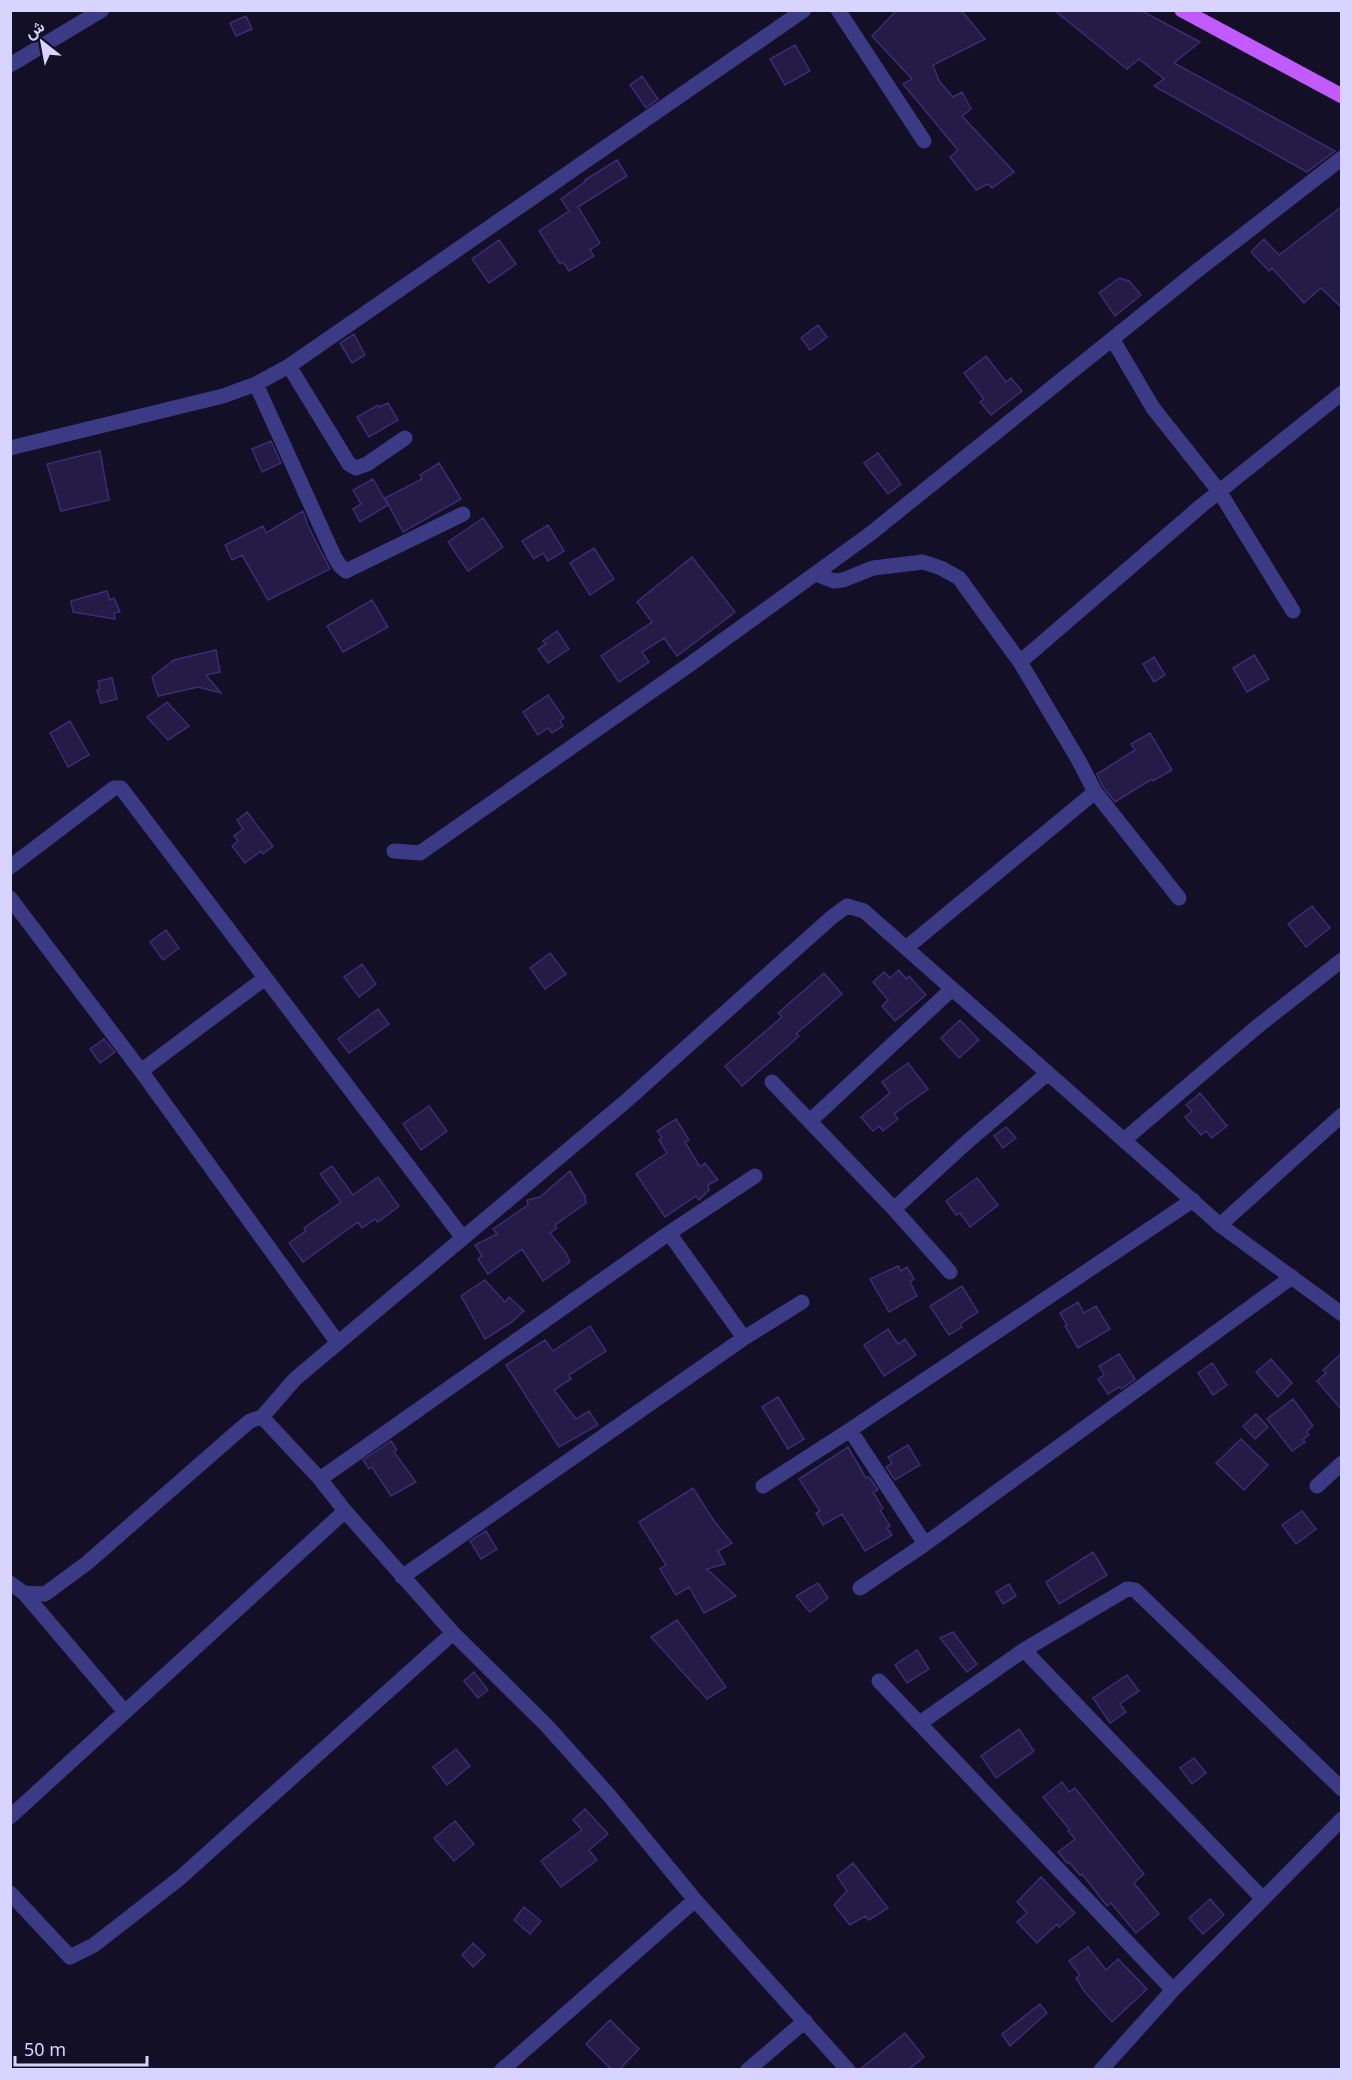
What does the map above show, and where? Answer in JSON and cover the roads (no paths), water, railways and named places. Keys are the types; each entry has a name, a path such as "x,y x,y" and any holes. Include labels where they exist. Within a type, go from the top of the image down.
{"main road":[{"path":"1182,10 1341,96"}],"street":[{"path":"10,65 102,10"},
{"path":"10,448 223,396 256,384 289,366 804,10"},
{"path":"838,10 924,141"},
{"path":"394,851 420,853 816,574 870,534 1341,158"},
{"path":"1113,340 1154,408 1219,491 1293,611"},
{"path":"289,366 349,464 356,468 367,464 405,438"},
{"path":"256,384 334,556 346,571 463,514"},
{"path":"1020,662 1219,491 1341,393"},
{"path":"816,574 834,580 843,580 873,568 923,562 941,568 959,578 1020,662 1095,792 1179,898"},
{"path":"10,867 114,788 121,788 463,1238"},
{"path":"906,948 1095,792"},
{"path":"10,898 141,1071 338,1343"},
{"path":"24,1593 45,1594 87,1563 250,1421 262,1417 296,1379 625,1102 847,906 864,911 1220,1225 1341,1314"},
{"path":"1124,1140 1258,1026 1341,960"},
{"path":"141,1071 265,978"},
{"path":"810,1121 952,989"},
{"path":"894,1209 1048,1073"},
{"path":"772,1082 894,1209 950,1272"},
{"path":"1220,1225 1341,1115"},
{"path":"320,1479 669,1233 755,1176"},
{"path":"763,1486 1192,1200"},
{"path":"669,1233 744,1338"},
{"path":"860,1588 925,1544 1292,1278"},
{"path":"402,1576 744,1338 802,1302"},
{"path":"262,1417 320,1479 345,1511 453,1633 547,1726 608,1794 695,1900 848,2070"},
{"path":"850,1430 925,1544"},
{"path":"1317,1486 1341,1462"},
{"path":"10,1817 345,1511"},
{"path":"10,1583 24,1593 126,1712"},
{"path":"920,1723 1024,1650 1127,1588 1135,1590 1341,1789"},
{"path":"10,1893 70,1957 94,1945 180,1878 453,1633"},
{"path":"1024,1650 1263,1899"},
{"path":"879,1681 1173,1990"},
{"path":"1101,2070 1173,1990 1341,1819"},
{"path":"502,2070 695,1900"},
{"path":"748,2070 805,2020"}]}
